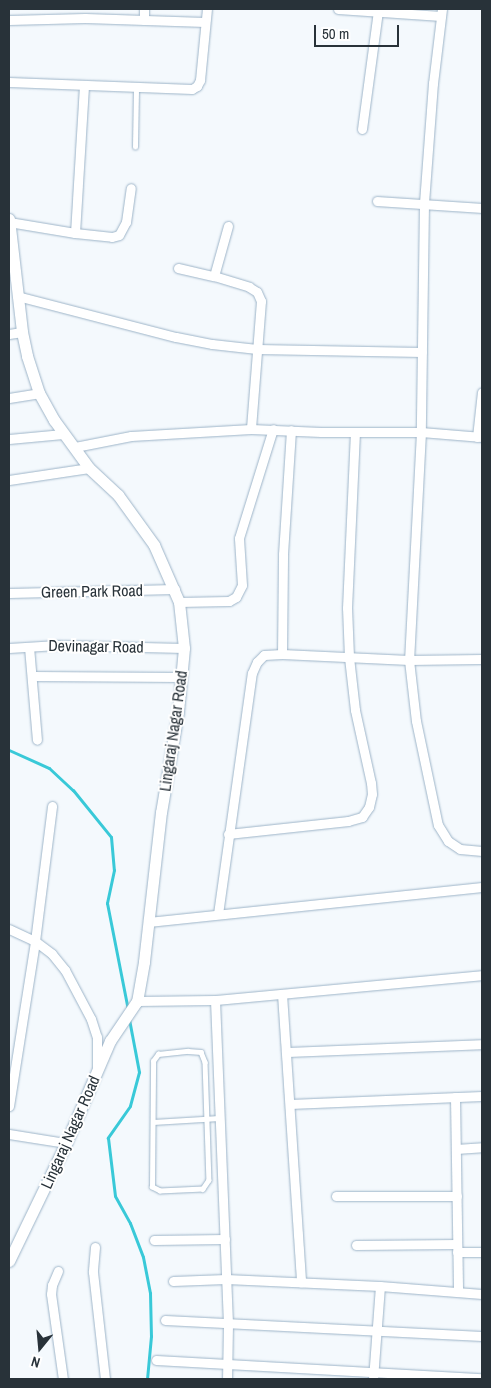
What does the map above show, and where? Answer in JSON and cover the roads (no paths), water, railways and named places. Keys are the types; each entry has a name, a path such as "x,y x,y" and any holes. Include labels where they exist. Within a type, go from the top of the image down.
{"street":[{"path":"144,9 144,20"},
{"path":"9,82 192,89 197,86 202,71 207,9"},
{"path":"338,9 442,12 433,83 424,203 421,432 409,660 416,721 438,825 448,841 460,849 482,851"},
{"path":"362,129 378,10"},
{"path":"9,20 85,13 144,20 205,22"},
{"path":"75,233 84,85"},
{"path":"9,220 75,233 119,236 126,222 131,188"},
{"path":"377,201 482,208"},
{"name":"Lingaraj Nagar Road","path":"9,220 11,262 22,332 27,356 39,393 63,434 76,448 89,468 118,495 154,546 180,602 184,648 178,712 155,854 148,922 134,1005 110,1041 66,1143 9,1260"},
{"path":"214,276 228,226"},
{"path":"178,268 214,276 249,287 257,292 261,301 251,428"},
{"path":"17,296 176,337 212,344 257,349 422,352"},
{"path":"9,334 22,332"},
{"path":"76,448 131,436 251,428 355,432 421,432 480,437 482,392"},
{"path":"9,398 39,393"},
{"path":"180,602 229,601 236,597 242,585 239,538 273,429"},
{"path":"282,654 283,554 290,430"},
{"path":"228,834 348,820 362,817 369,808 372,783 355,710 349,657 347,608 355,432"},
{"path":"9,439 63,434"},
{"path":"9,480 89,468"},
{"name":"Green Park Road","path":"9,594 175,589"},
{"path":"29,646 37,740"},
{"name":"Devinagar Road","path":"9,648 29,646 184,648"},
{"path":"218,914 252,673 257,662 264,656 282,654 409,660 482,659"},
{"path":"32,676 181,677"},
{"path":"9,1106 35,941 52,806"},
{"path":"148,922 482,887"},
{"path":"9,929 35,941 61,965 80,995 97,1037 97,1071"},
{"path":"134,1005 215,1000 482,975"},
{"path":"282,994 301,1282"},
{"path":"215,1000 228,1324 227,1379"},
{"path":"286,1052 482,1044"},
{"path":"290,1104 482,1096"},
{"path":"455,1097 458,1292"},
{"path":"9,1134 66,1143"},
{"path":"456,1149 482,1147"},
{"path":"336,1196 457,1196"},
{"path":"154,1240 225,1239"},
{"path":"356,1245 457,1248 482,1252"},
{"path":"95,1247 92,1272 106,1379"},
{"path":"58,1270 50,1294 62,1379"},
{"path":"173,1281 226,1279 301,1282 482,1294"},
{"path":"374,1375 380,1286"},
{"path":"165,1320 482,1336"},
{"path":"156,1360 228,1363 374,1375 482,1378"}],"lane":[{"path":"135,147 136,87"},
{"path":"188,1051 201,1052 204,1055 207,1119 209,1180 203,1189 160,1191 152,1187 154,1057 158,1054 188,1051"},
{"path":"153,1122 219,1118"}],"waterway":[{"path":"9,750 49,768 73,790 111,837 114,870 107,903 128,1010"},
{"path":"129,1019 139,1072 130,1106 108,1138 115,1196 130,1223 143,1257 150,1293 151,1336 147,1379"}]}
